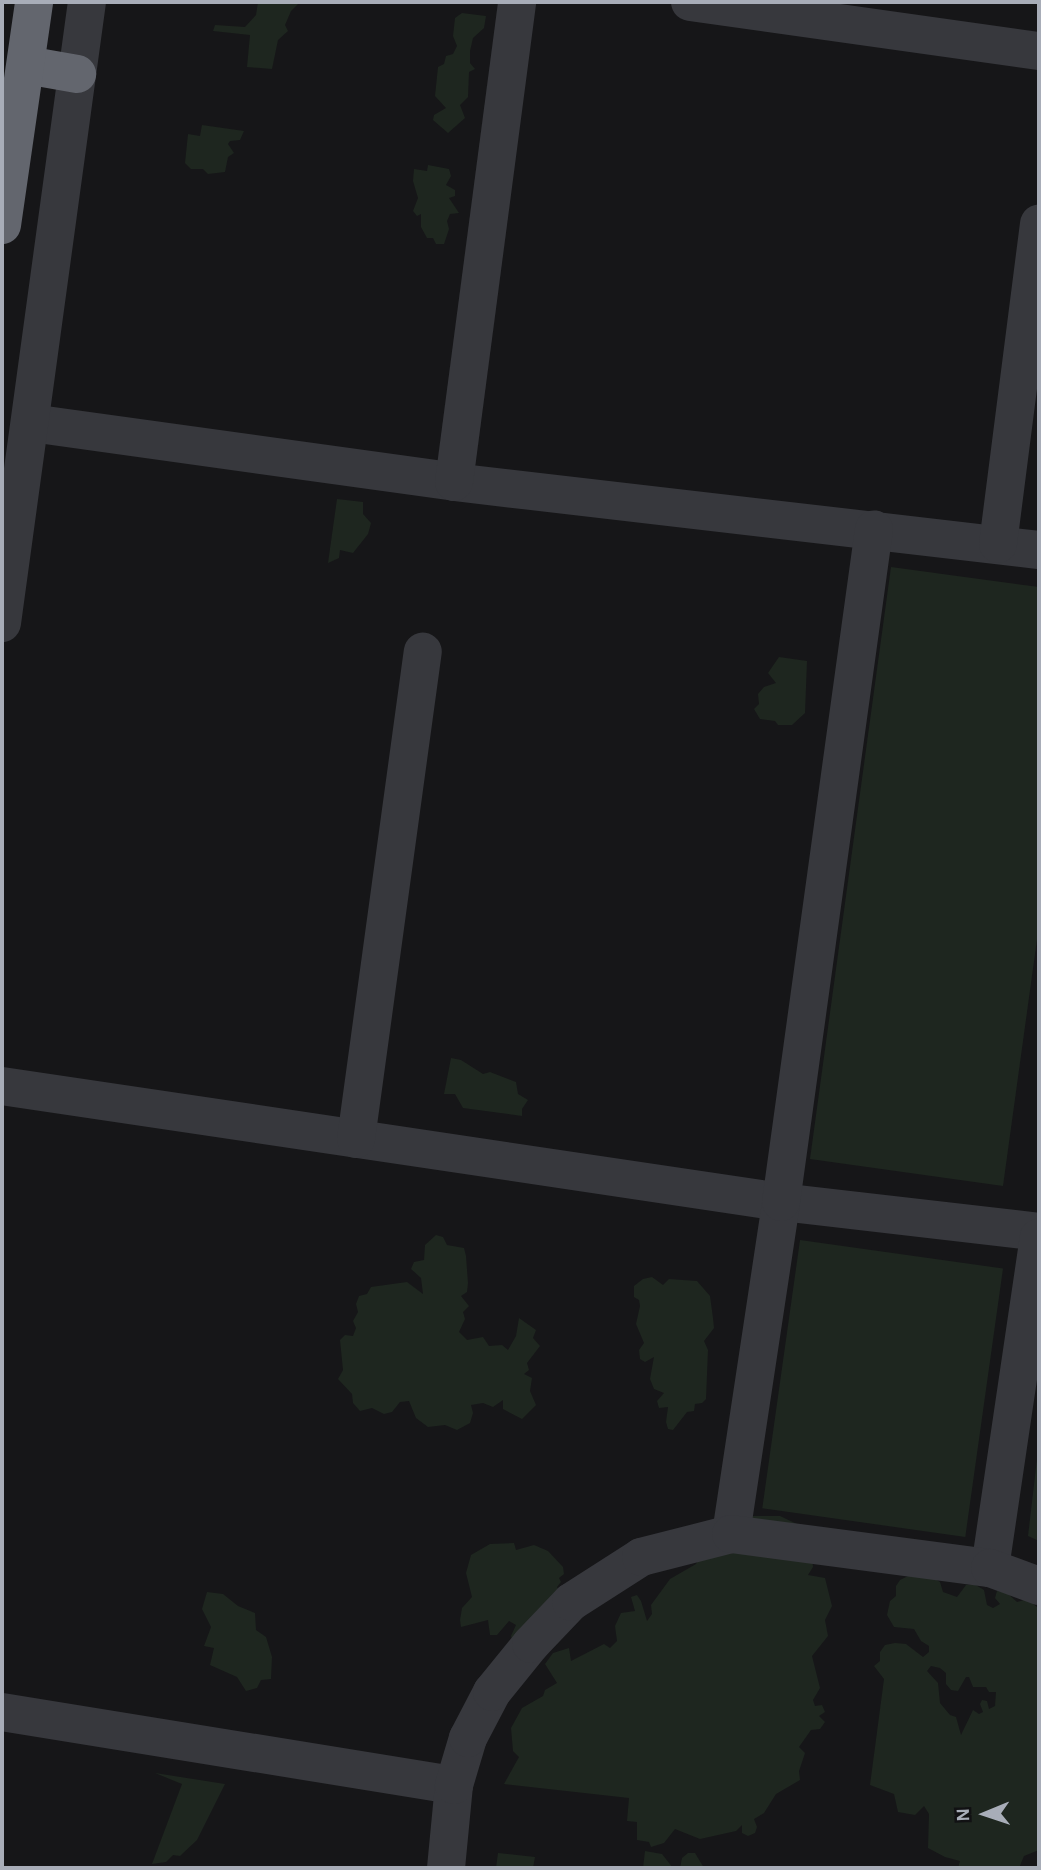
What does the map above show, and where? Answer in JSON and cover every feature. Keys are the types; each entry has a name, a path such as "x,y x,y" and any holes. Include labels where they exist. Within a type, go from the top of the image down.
{"highway":[{"path":"2,225 34,2"},
{"path":"26,65 77,74"}],"street":[{"path":"2,623 87,2"},
{"path":"454,482 517,2"},
{"path":"690,2 1039,51"},
{"path":"998,544 1039,224"},
{"path":"31,423 454,482 1039,550"},
{"path":"731,1534 782,1202 874,529"},
{"path":"356,1139 424,652"},
{"path":"2,1086 782,1202 1039,1232"},
{"path":"990,1568 1039,1238"},
{"path":"446,1868 454,1785 468,1738 492,1692 531,1644 571,1602 640,1557 731,1534 990,1568 1039,1586"},
{"path":"2,1712 454,1785"}],"shaded area":[{"path":"258,2 300,2 291,11 285,25 288,31 278,40 272,69 247,67 250,35 213,31 215,25 245,27 256,15"},
{"path":"462,13 486,16 484,28 473,38 470,51 470,63 475,69 469,72 468,97 460,105 465,118 448,133 433,120 434,115 446,108 435,96 438,67 444,64 446,56 453,54 457,46 453,36 455,18"},
{"path":"202,125 244,131 240,140 230,141 228,144 234,153 228,157 225,172 208,174 203,169 191,169 185,163 188,134 200,136"},
{"path":"428,165 449,169 451,176 446,185 455,190 455,196 449,198 459,213 450,214 444,244 436,244 433,238 427,238 421,227 421,214 417,216 413,211 418,198 413,181 414,169 427,171"},
{"path":"337,499 363,502 363,514 371,523 368,534 353,553 340,550 339,558 328,563"},
{"path":"891,567 1039,587 1039,925 1003,1186 810,1159"},
{"path":"779,657 807,661 805,713 792,725 778,725 775,721 760,719 754,709 759,704 758,694 764,687 776,683 768,673"},
{"path":"451,1058 461,1060 483,1074 490,1072 516,1082 518,1094 528,1100 522,1109 522,1116 463,1108 455,1094 444,1094"},
{"path":"436,1235 443,1237 447,1245 464,1248 468,1283 467,1292 461,1296 469,1306 463,1312 465,1319 459,1332 467,1340 483,1337 489,1346 502,1345 508,1350 516,1336 519,1318 536,1330 533,1338 540,1346 527,1363 529,1370 524,1374 532,1378 530,1391 536,1405 522,1419 503,1409 503,1400 493,1407 483,1403 471,1405 473,1413 470,1423 457,1430 445,1425 428,1427 416,1418 409,1401 400,1402 392,1412 384,1414 372,1408 360,1411 353,1403 352,1394 338,1379 343,1370 340,1340 345,1335 353,1336 356,1328 353,1321 358,1312 356,1304 359,1296 367,1294 371,1287 407,1282 423,1294 421,1278 411,1269 414,1262 424,1260 425,1245"},
{"path":"800,1240 1003,1269 965,1537 762,1508"},
{"path":"652,1277 663,1285 669,1279 697,1281 710,1296 714,1328 704,1341 708,1350 706,1399 695,1404 694,1411 687,1412 673,1430 668,1429 666,1422 668,1407 659,1408 657,1401 664,1393 654,1389 650,1379 654,1357 645,1362 640,1359 639,1350 644,1343 636,1324 640,1306 639,1300 634,1297 634,1286 643,1279"},
{"path":"1039,1442 1039,1541 1028,1536"},
{"path":"748,1516 780,1516 797,1524 810,1537 813,1567 808,1575 825,1578 832,1606 825,1620 828,1636 812,1656 820,1688 813,1700 815,1706 822,1705 825,1712 819,1716 825,1722 820,1729 811,1730 799,1747 805,1753 799,1771 800,1780 776,1794 764,1813 754,1819 757,1827 755,1833 748,1836 742,1833 742,1825 736,1831 700,1839 675,1829 664,1843 651,1847 649,1842 637,1840 637,1822 627,1821 629,1798 504,1784 519,1757 513,1751 511,1728 522,1708 543,1696 545,1690 557,1683 545,1664 553,1653 569,1648 571,1661 604,1644 610,1648 617,1641 615,1626 621,1613 635,1611 631,1597 637,1595 641,1601 647,1621 652,1614 651,1605 670,1579 696,1564 701,1555"},
{"path":"514,1543 516,1550 534,1545 548,1551 563,1567 564,1574 559,1578 561,1582 557,1587 560,1594 513,1643 511,1636 516,1625 509,1621 497,1635 490,1635 488,1620 461,1627 460,1620 462,1608 472,1597 466,1573 471,1555 490,1544"},
{"path":"910,1575 930,1576 940,1582 943,1592 957,1597 966,1585 974,1584 984,1590 987,1605 993,1608 1000,1604 995,1598 997,1591 1006,1592 1017,1602 1028,1599 1038,1608 1039,1850 1024,1856 1019,1868 958,1868 960,1861 928,1848 929,1814 924,1806 915,1815 898,1812 894,1794 870,1785 884,1679 874,1666 880,1661 880,1652 885,1645 895,1643 906,1644 923,1657 929,1652 929,1646 921,1641 914,1629 894,1627 887,1615 900,1580","holes":["931,1666 946,1673 946,1684 951,1690 958,1691 966,1677 969,1677 973,1687 986,1687 989,1692 996,1692 995,1706 989,1709 987,1701 982,1700 980,1704 983,1712 979,1714 973,1710 961,1735 956,1717 950,1715 940,1703 938,1683 927,1671"]},
{"path":"207,1592 223,1594 238,1606 255,1613 256,1630 266,1637 272,1657 271,1679 261,1680 257,1688 246,1691 237,1677 210,1665 214,1648 204,1646 211,1627 202,1609"},
{"path":"155,1773 225,1784 197,1840 180,1856 173,1855 166,1862 152,1864 182,1784"},
{"path":"645,1851 662,1854 673,1868 643,1868"},
{"path":"498,1853 535,1857 533,1868 496,1868"},
{"path":"688,1853 695,1853 704,1868 680,1868 682,1858"}]}
